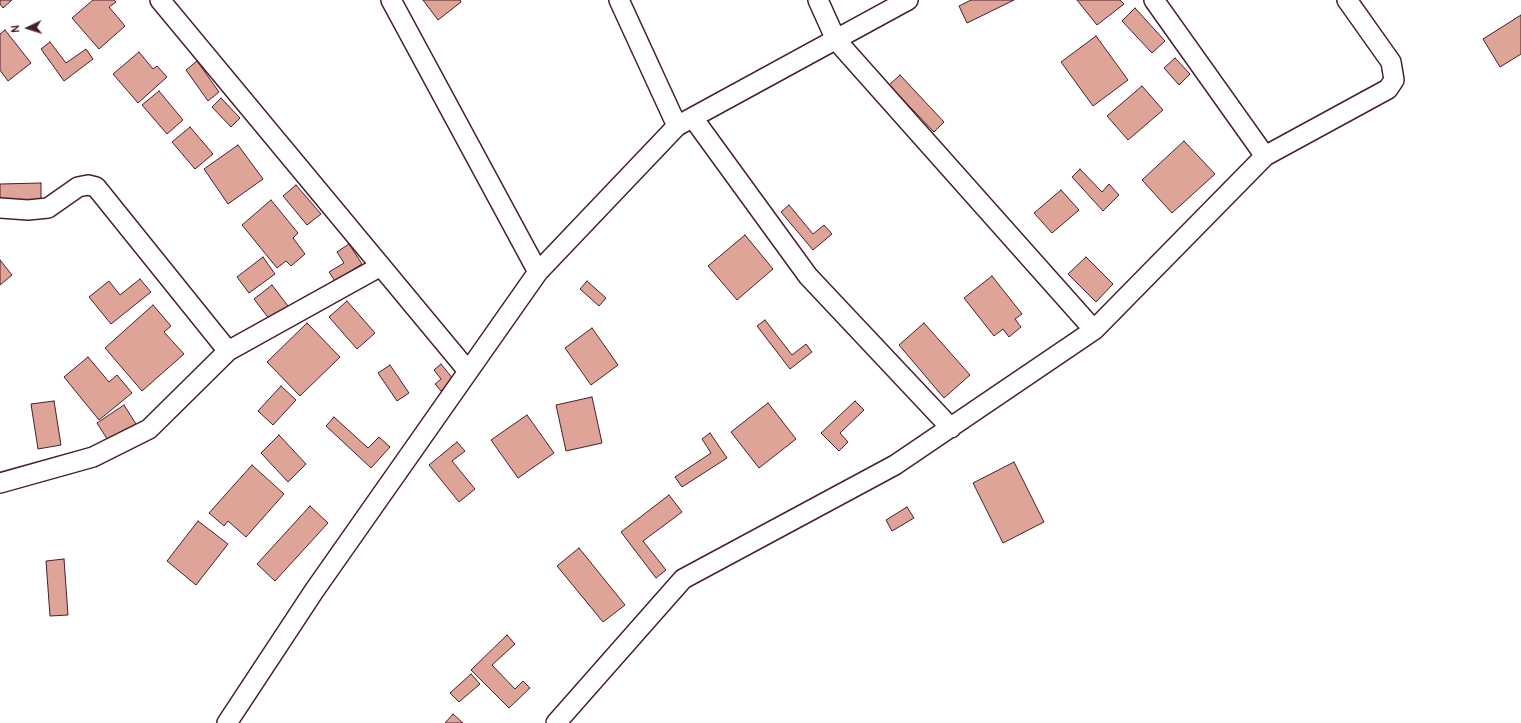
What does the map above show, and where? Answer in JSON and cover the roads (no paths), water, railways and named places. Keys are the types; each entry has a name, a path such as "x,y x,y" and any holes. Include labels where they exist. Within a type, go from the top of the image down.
{"street":[{"path":"160,0 468,371"},
{"path":"390,0 538,272"},
{"path":"618,0 685,122 808,276 950,428"},
{"path":"818,0 836,40 1094,330"},
{"path":"227,723 314,591 538,272 685,122 908,0"},
{"path":"1154,0 1264,156"},
{"path":"556,723 683,579 895,465 1094,330 1264,156 1388,89 1394,80 1391,62 1347,0"},
{"path":"0,208 28,210 48,208 78,188 88,185 96,187 228,351"},
{"path":"0,483 93,457 149,428 228,351 381,266"}]}
